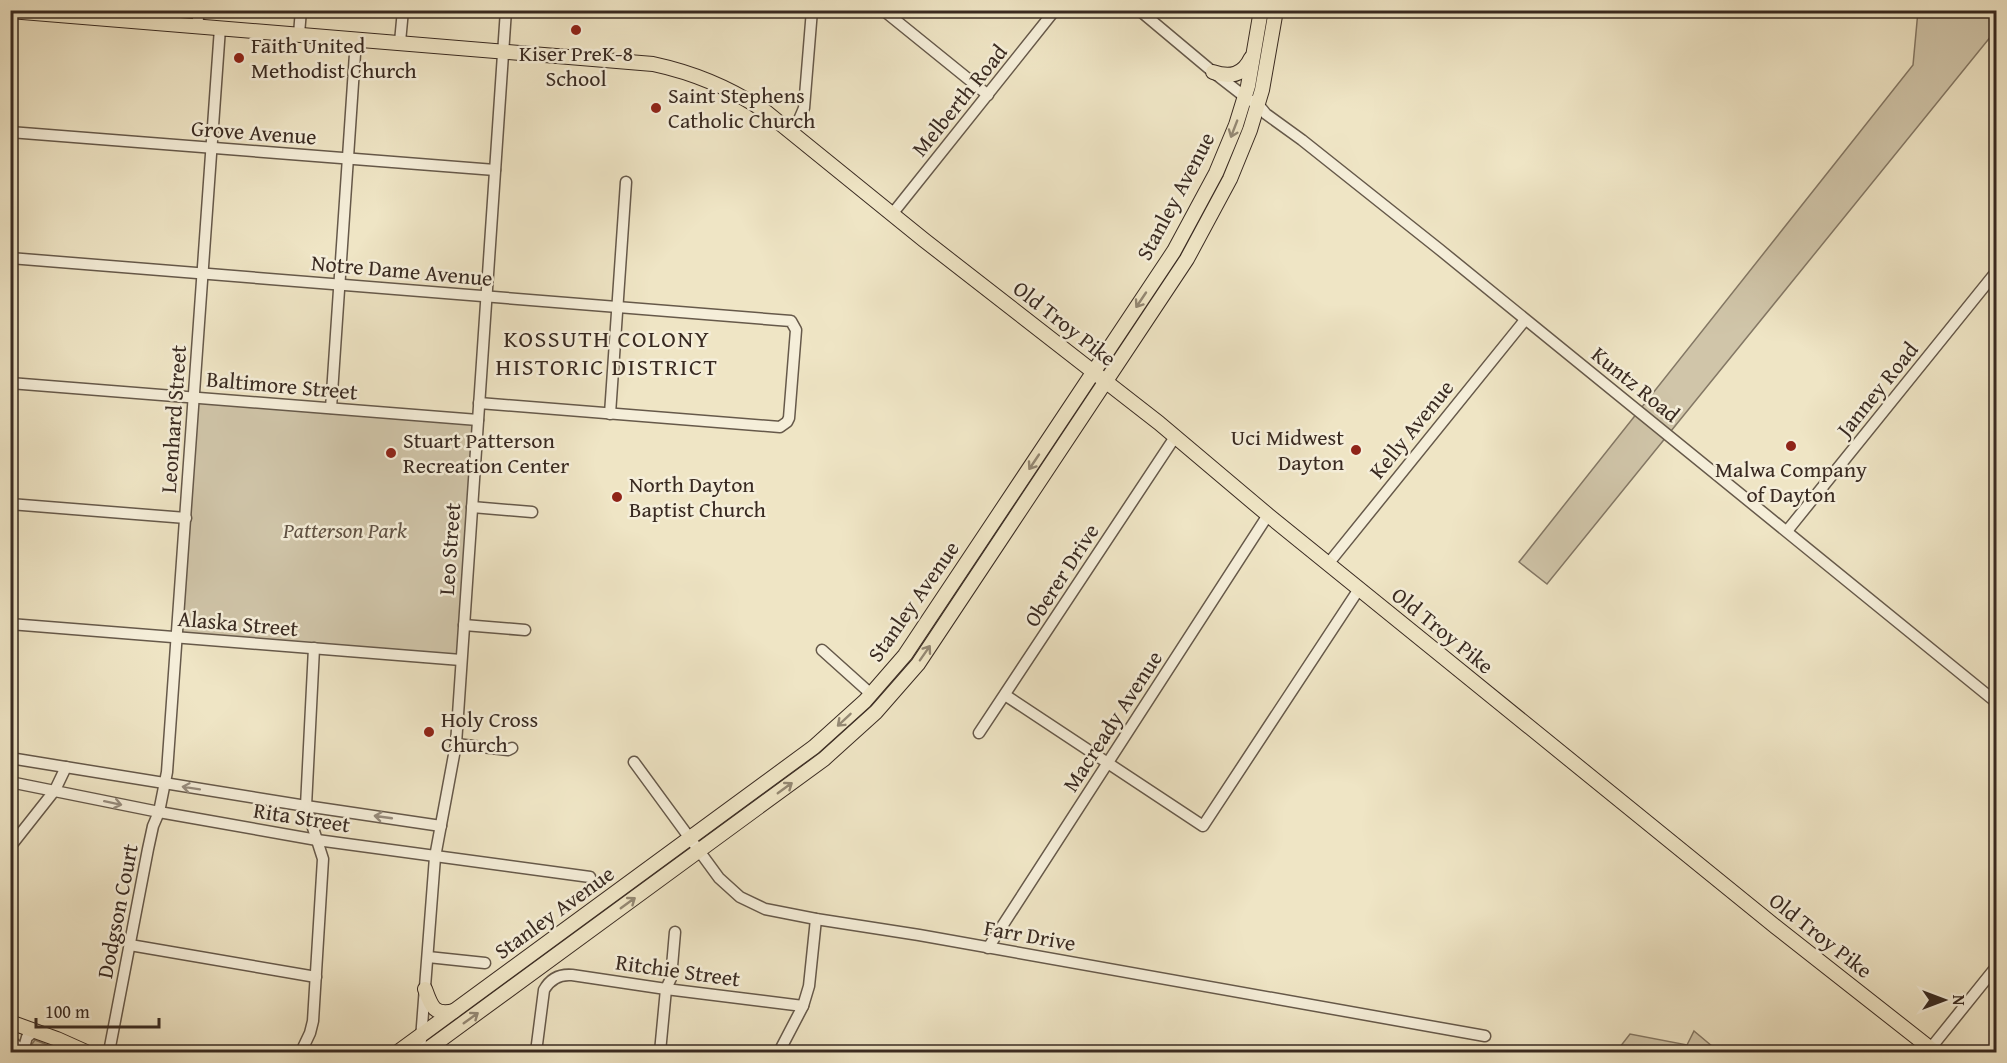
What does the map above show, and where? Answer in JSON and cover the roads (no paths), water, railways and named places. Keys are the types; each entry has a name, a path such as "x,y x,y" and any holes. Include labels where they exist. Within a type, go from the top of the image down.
{"main road":[{"name":"Stanley Avenue","path":"422,1053 824,759 876,712 918,664 1183,265 1230,179 1250,130 1254,51 1261,10"},
{"name":"Stanley Avenue","path":"398,1053 814,747 871,694 905,655 1174,250 1216,172 1236,125 1250,100 1262,90 1276,10"},
{"name":"Old Troy Pike","path":"10,11 74,13 197,26 653,64 699,76 745,98 789,130 1175,437 1328,564 1932,1051"},
{"path":"1213,72 1223,76 1236,75 1244,70 1254,51"},
{"path":"425,989 430,1004 437,1011 445,1013 454,1011"},
{"path":"10,1022 86,1053"}],"street":[{"path":"197,26 199,10"},
{"path":"299,34 301,10"},
{"path":"400,42 403,10"},
{"name":"Leo Street","path":"422,1053 435,857 456,744 506,10"},
{"path":"789,130 798,122 804,108 812,10"},
{"path":"883,10 988,95"},
{"name":"Kuntz Road","path":"1139,10 1213,72 1302,140 1787,531 1905,629 1996,699"},
{"name":"Melberth Road","path":"893,213 1052,12"},
{"name":"Leonhard Street","path":"159,812 167,772 220,28"},
{"path":"331,408 356,39"},
{"name":"Grove Avenue","path":"10,132 495,170"},
{"path":"479,403 610,414 626,182"},
{"name":"Notre Dame Avenue","path":"10,258 791,321 796,330 789,418 784,425 775,427 610,414"},
{"name":"Janney Road","path":"1787,531 1996,272"},
{"name":"Kelly Avenue","path":"1328,564 1525,320"},
{"name":"Baltimore Street","path":"10,383 478,420"},
{"name":"Oberer Drive","path":"978,733 1175,437"},
{"path":"10,504 186,518"},
{"path":"472,507 532,512"},
{"name":"Macready Avenue","path":"988,948 1268,515"},
{"path":"1005,695 1203,826 1359,589"},
{"name":"Alaska Street","path":"10,624 461,660"},
{"path":"464,625 525,630"},
{"path":"301,1053 313,1022 323,859 306,806 314,648"},
{"path":"822,650 871,694"},
{"path":"456,744 508,750 512,748"},
{"name":"Rita Street","path":"10,758 164,784 441,825"},
{"name":"Farr Drive","path":"634,762 719,878 746,900 778,912 1485,1036"},
{"path":"10,847 56,790 66,767"},
{"name":"Rita Street","path":"10,782 159,812 317,840 590,877"},
{"name":"Dodgson Court","path":"109,1053 153,826 159,812"},
{"path":"779,1053 803,1006 809,986 816,919"},
{"path":"660,1053 666,989 671,978 675,932"},
{"path":"130,945 316,977"},
{"path":"428,957 485,963"},
{"path":"1932,1051 1996,968"},
{"name":"Ritchie Street","path":"536,1053 542,996 549,982 561,975 803,1006"},
{"path":"10,1040 24,1052 27,1037 35,1031"}],"place":[{"name":"Kiser PreK-8 School","path":"576,30"},
{"name":"Faith United Methodist Church","path":"239,58"},
{"name":"Saint Stephens Catholic Church","path":"656,108"},
{"name":"Malwa Company of Dayton","path":"1791,446"},
{"name":"Uci Midwest Dayton","path":"1356,450"},
{"name":"Stuart Patterson Recreation Center","path":"391,453"},
{"name":"North Dayton Baptist Church","path":"617,497"},
{"name":"Holy Cross Church","path":"429,732"}],"district":[{"name":"KOSSUTH COLONY HISTORIC DISTRICT","path":"607,353"}],"park label":[{"name":"Patterson Park","path":"345,530"}]}
